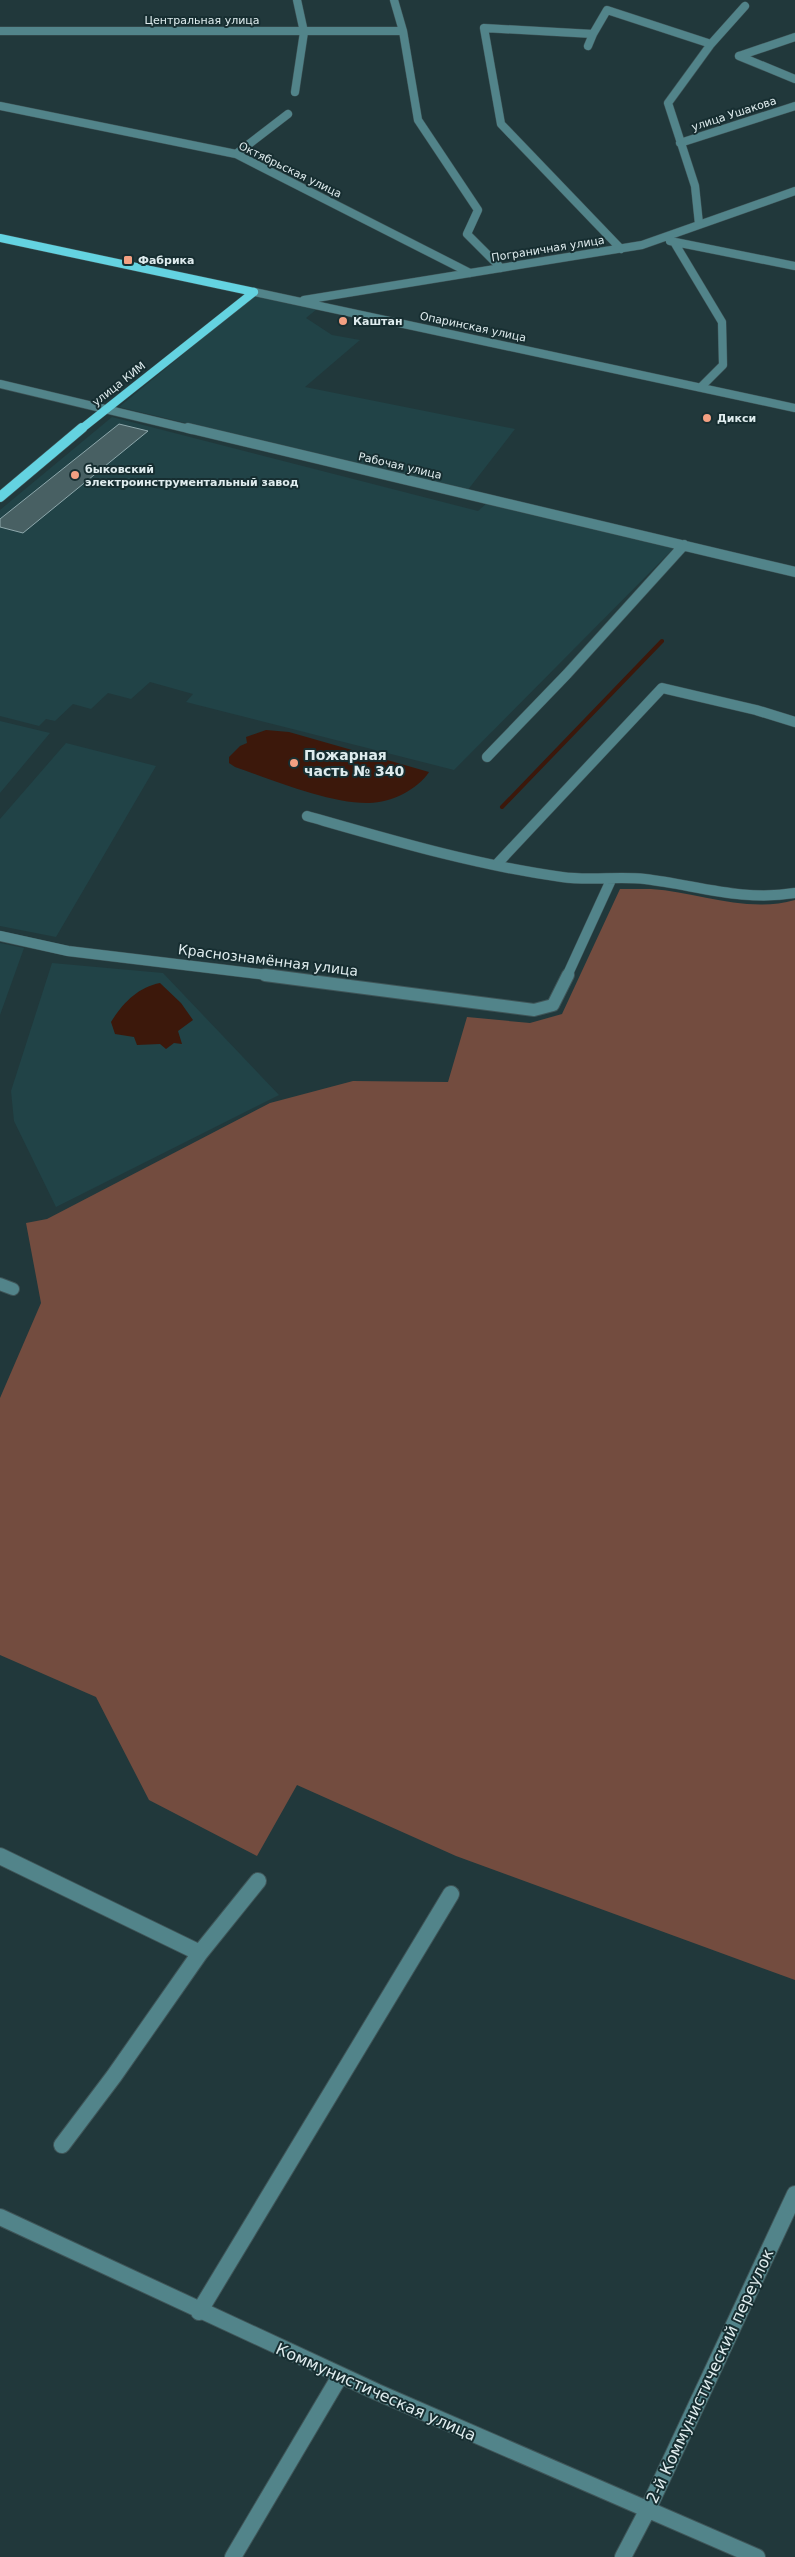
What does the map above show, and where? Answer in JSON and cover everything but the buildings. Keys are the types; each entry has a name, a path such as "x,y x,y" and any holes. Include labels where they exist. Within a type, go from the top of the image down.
{"main road":[{"name":"Опаринская улица","path":"0,238 254,292"},
{"name":"улица КИМ","path":"0,496 106,408 254,292"}],"street":[{"path":"295,92 304,32 297,0"},
{"path":"394,0 403,31 418,120 478,210 467,234 501,268"},
{"path":"699,224 695,186 668,103 711,44 745,6"},
{"path":"588,46 607,10 711,44"},
{"path":"593,34 484,28 501,124 621,249"},
{"name":"Центральная улица","path":"0,31 403,31"},
{"path":"795,37 739,56 795,79"},
{"name":"Октябрьская улица","path":"0,106 236,154 470,273"},
{"name":"улица Ушакова","path":"680,143 795,106"},
{"path":"236,154 288,114"},
{"name":"Пограничная улица","path":"297,302 621,249 662,239 699,224 795,191"},
{"path":"662,239 795,266"},
{"path":"674,242 722,322 723,365 701,387"},
{"name":"Опаринская улица","path":"254,292 795,408"},
{"name":"Рабочая улица","path":"0,384 795,572"},
{"path":"487,757 567,674 684,545"},
{"path":"497,864 662,688 756,710 795,722"},
{"path":"307,816 401,844 562,877 611,880 643,879 728,893 780,897 795,893"},
{"name":"Краснознамённая улица","path":"0,936 68,951 366,987 534,1010 553,1005 588,935 611,880"},
{"path":"0,1284 13,1289"},
{"path":"0,1856 200,1953"},
{"path":"62,2145 114,2076 200,1953 258,1881"},
{"path":"199,2312 451,1894"},
{"name":"2-й Коммунистический переулок","path":"623,2557 647,2511 795,2194"},
{"name":"Коммунистическая улица","path":"0,2217 199,2312 511,2453 757,2557"},
{"path":"233,2557 340,2376"}],"shaded area":[{"path":"255,295 317,309 306,318 332,335 360,340 305,387 515,429 467,491 119,407"},
{"path":"112,417 478,511 487,503 674,548 454,770 186,702 193,694 150,682 131,699 108,693 91,709 73,704 55,721 46,719 39,726 0,716 0,510"},
{"path":"0,721 50,733 0,793"},
{"path":"266,730 289,732 429,772 411,789 386,801 369,803 337,800 284,784 235,767 229,763 229,757 240,746 247,743 246,737"},
{"path":"66,743 156,766 56,937 0,926 0,819"},
{"path":"620,889 669,891 723,901 759,905 795,900 795,1980 456,1856 297,1785 257,1856 149,1800 96,1697 0,1655 0,1398 41,1303 26,1223 47,1219 270,1103 353,1081 448,1082 467,1017 530,1023 562,1014"},
{"path":"0,943 24,948 0,1015"},
{"path":"52,963 163,973 279,1095 56,1207 14,1121 11,1091"},
{"path":"160,983 181,1003 193,1020 178,1031 182,1044 174,1043 166,1049 160,1044 137,1045 134,1037 115,1034 111,1022 120,1009 138,992"}],"waterway":[{"path":"502,807 662,641"}],"place":[{"name":"Фабрика","path":"128,260"},
{"name":"Каштан","path":"343,321"},
{"name":"Дикси","path":"707,418"},
{"name":"быковский электроинструментальный завод","path":"75,475"},
{"name":"Пожарная часть № 340","path":"294,763"}]}
